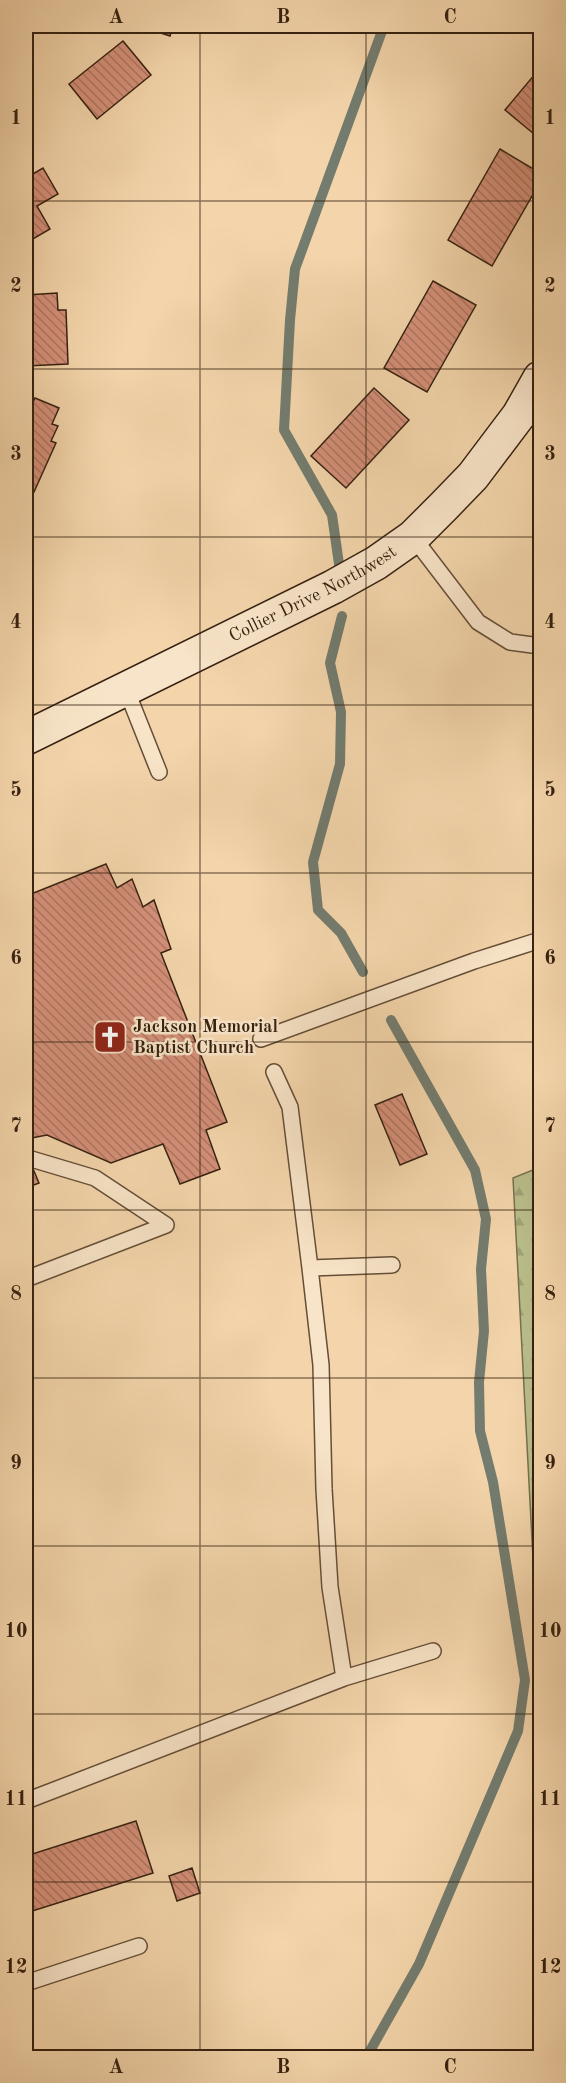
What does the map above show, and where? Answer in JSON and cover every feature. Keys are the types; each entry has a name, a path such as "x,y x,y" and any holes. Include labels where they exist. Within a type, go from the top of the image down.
{"main road":[{"name":"Collier Drive Northwest","path":"26,738 333,587 376,563 413,537 473,476 519,415 540,378"}],"lane":[{"path":"413,537 478,622 510,642 540,646"},
{"path":"126,689 159,772"},
{"path":"261,1039 474,961 540,940"},
{"path":"274,1072 290,1107 310,1268 321,1365 324,1489 330,1587 344,1678"},
{"path":"26,1279 166,1225 95,1178 28,1158"},
{"path":"310,1268 392,1265"},
{"path":"26,1801 344,1678 433,1651"},
{"path":"26,1983 139,1946"}],"green space":[{"path":"540,1167 540,1692 513,1178"}],"building":[{"path":"139,26 173,26 170,36"},
{"path":"123,41 151,75 97,119 69,84"},
{"path":"540,68 540,139 505,110"},
{"path":"500,149 540,173 540,182 492,266 448,240"},
{"path":"43,168 58,194 37,206 50,229 26,243 26,178"},
{"path":"433,281 476,305 427,392 384,368"},
{"path":"57,293 58,310 66,310 68,364 26,366 26,295"},
{"path":"374,388 409,420 346,488 311,456"},
{"path":"35,398 59,408 52,424 58,426 51,441 56,443 34,492 26,488 26,413"},
{"name":"Jackson Memorial Baptist Church","path":"106,864 117,888 132,879 143,907 154,900 171,949 161,953 227,1122 206,1130 220,1169 180,1184 163,1144 111,1163 47,1135 26,1139 26,896"},
{"path":"402,1094 427,1154 400,1165 375,1105"},
{"path":"26,1152 39,1183 26,1188"},
{"path":"136,1821 153,1873 26,1913 26,1856"},
{"path":"192,1868 200,1893 177,1901 169,1876"}],"waterway":[{"path":"339,564 332,515 284,430 290,320 295,269 382,26"},
{"path":"342,616 330,663 341,712 340,764 313,862 318,910 341,933 363,972"},
{"path":"366,2058 419,1964 518,1731 525,1680 493,1482 480,1431 479,1382 484,1331 481,1269 486,1219 475,1170 391,1020"}],"place":[{"name":"Jackson Memorial Baptist Church","path":"110,1037"}]}
